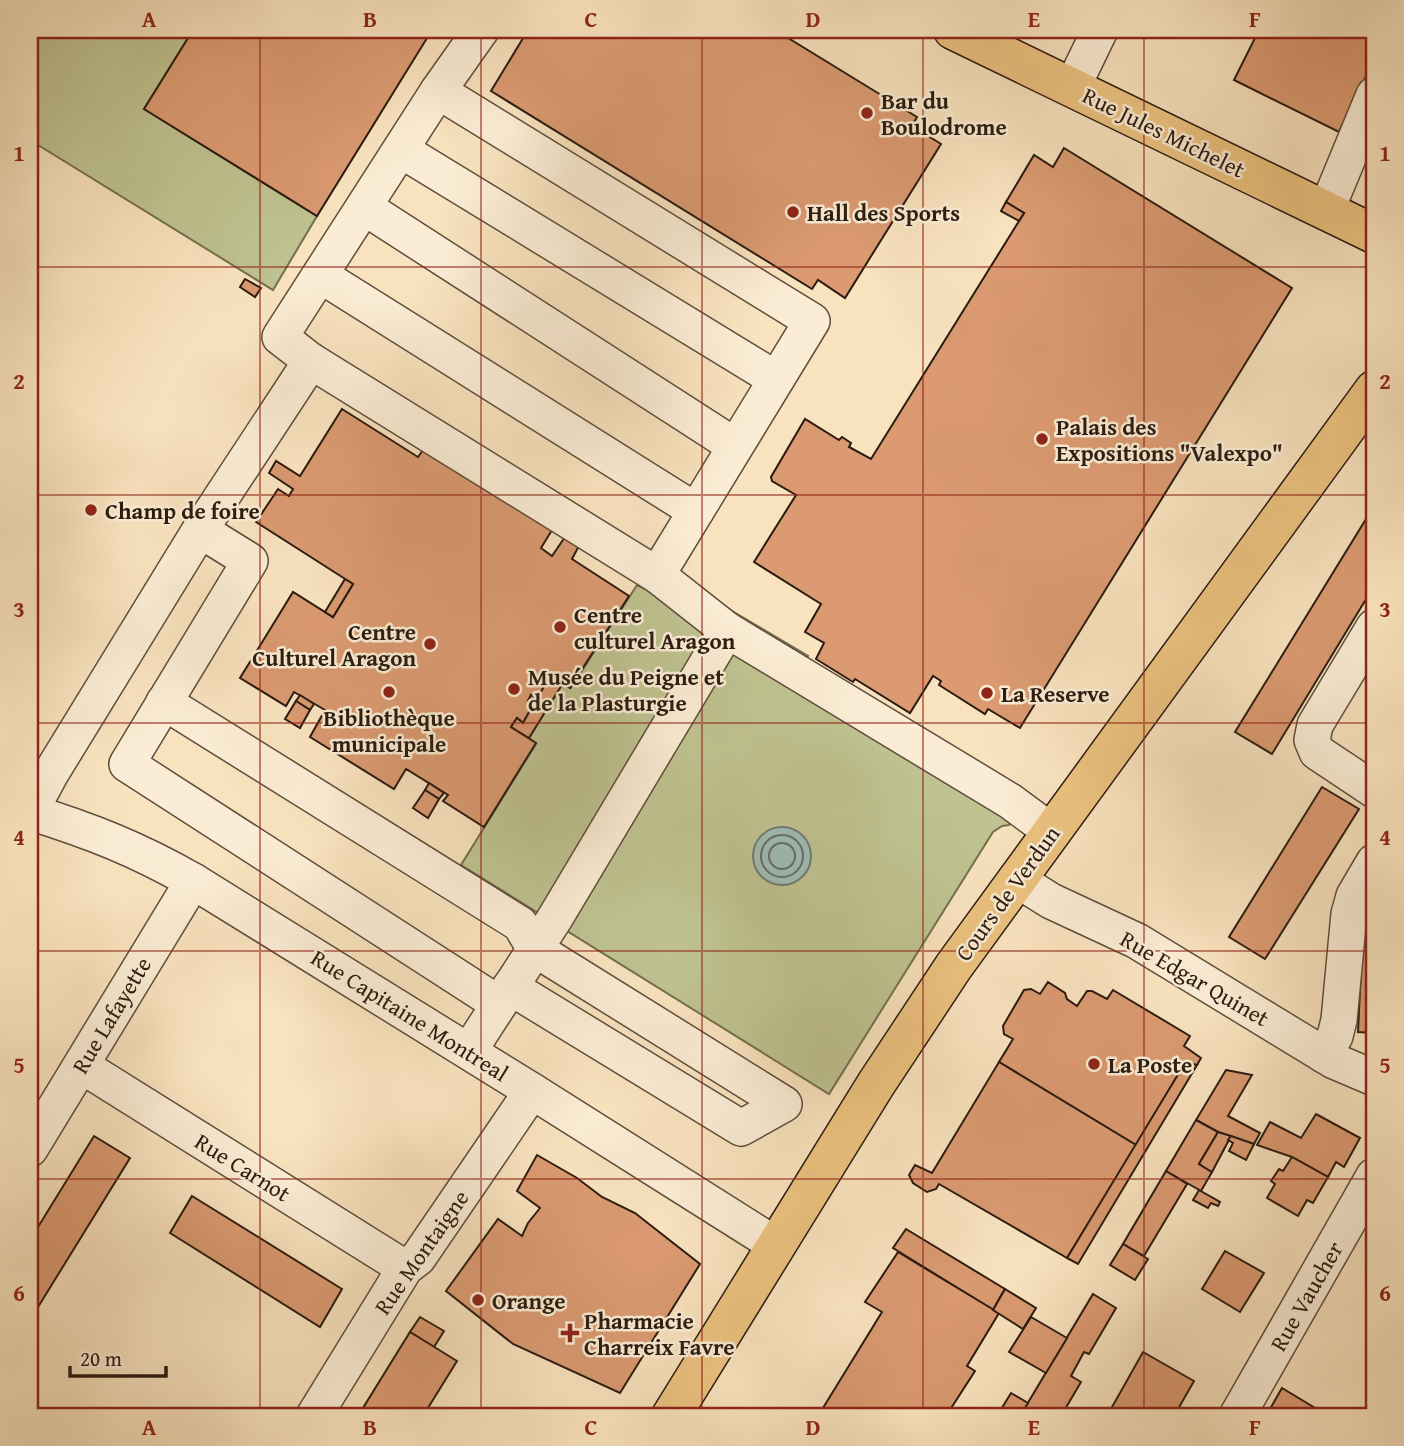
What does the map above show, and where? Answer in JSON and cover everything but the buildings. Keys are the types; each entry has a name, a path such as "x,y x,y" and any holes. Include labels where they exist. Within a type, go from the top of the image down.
{"main road":[{"name":"Rue Jules Michelet","path":"953,30 1374,234"},
{"name":"Cours de Verdun","path":"671,1416 883,1073 954,966 1374,390"}],"street":[{"path":"481,30 438,91 280,337 311,360 657,575 727,630 1010,801 1052,832"},
{"path":"1072,88 1100,30"},
{"path":"438,91 812,321 657,575"},
{"path":"1326,211 1374,95"},
{"path":"401,150 776,379"},
{"path":"364,207 735,446"},
{"path":"320,275 696,511"},
{"path":"30,812 200,530 311,360"},
{"path":"164,702 520,924 535,949 784,1104 741,1128 505,995 127,764 164,702 250,561 200,530"},
{"path":"1374,627 1315,725 1312,740 1317,751 1374,790"},
{"path":"469,1051 555,918 727,630"},
{"name":"Rue Capitaine Montreal","path":"30,812 115,841 193,881 532,1090 776,1245"},
{"path":"1324,1055 1335,1036 1339,1020 1349,914 1354,896 1374,862"},
{"name":"Rue Edgar Quinet","path":"1016,879 1051,901 1137,942 1324,1055 1374,1078"},
{"name":"Rue Lafayette","path":"30,1149 193,881"},
{"name":"Rue Carnot","path":"82,1066 405,1268"},
{"name":"Rue Montaigne","path":"314,1416 405,1268 418,1258 532,1090"},
{"name":"Rue Vaucher","path":"1237,1416 1374,1175"}],"green space":[{"path":"30,30 193,30 144,109 317,216 273,290 30,140"},
{"path":"658,567 808,656 804,664 1032,797 1009,825 993,832 829,1094 461,865 536,744 529,738 563,683 571,688 637,585 645,589"}],"water":[{"path":"782,827 798,832 806,840 811,856 806,872 798,880 782,885 766,880 758,872 753,856 758,840 766,832"}],"place":[{"name":"Bar du Boulodrome","path":"867,113"},
{"name":"Hall des Sports","path":"793,212"},
{"name":"Palais des Expositions \"Valexpo\"","path":"1042,439"},
{"name":"Champ de foire","path":"91,510"},
{"name":"Centre culturel Aragon","path":"560,627"},
{"name":"Centre Culturel Aragon","path":"430,644"},
{"name":"Musée du Peigne et de la Plasturgie","path":"514,689"},
{"name":"Bibliothèque municipale","path":"389,692"},
{"name":"La Reserve","path":"987,693"},
{"name":"La Poste","path":"1094,1064"},
{"name":"Orange","path":"478,1300"},
{"name":"Pharmacie Charreix Favre","path":"570,1333"}]}
